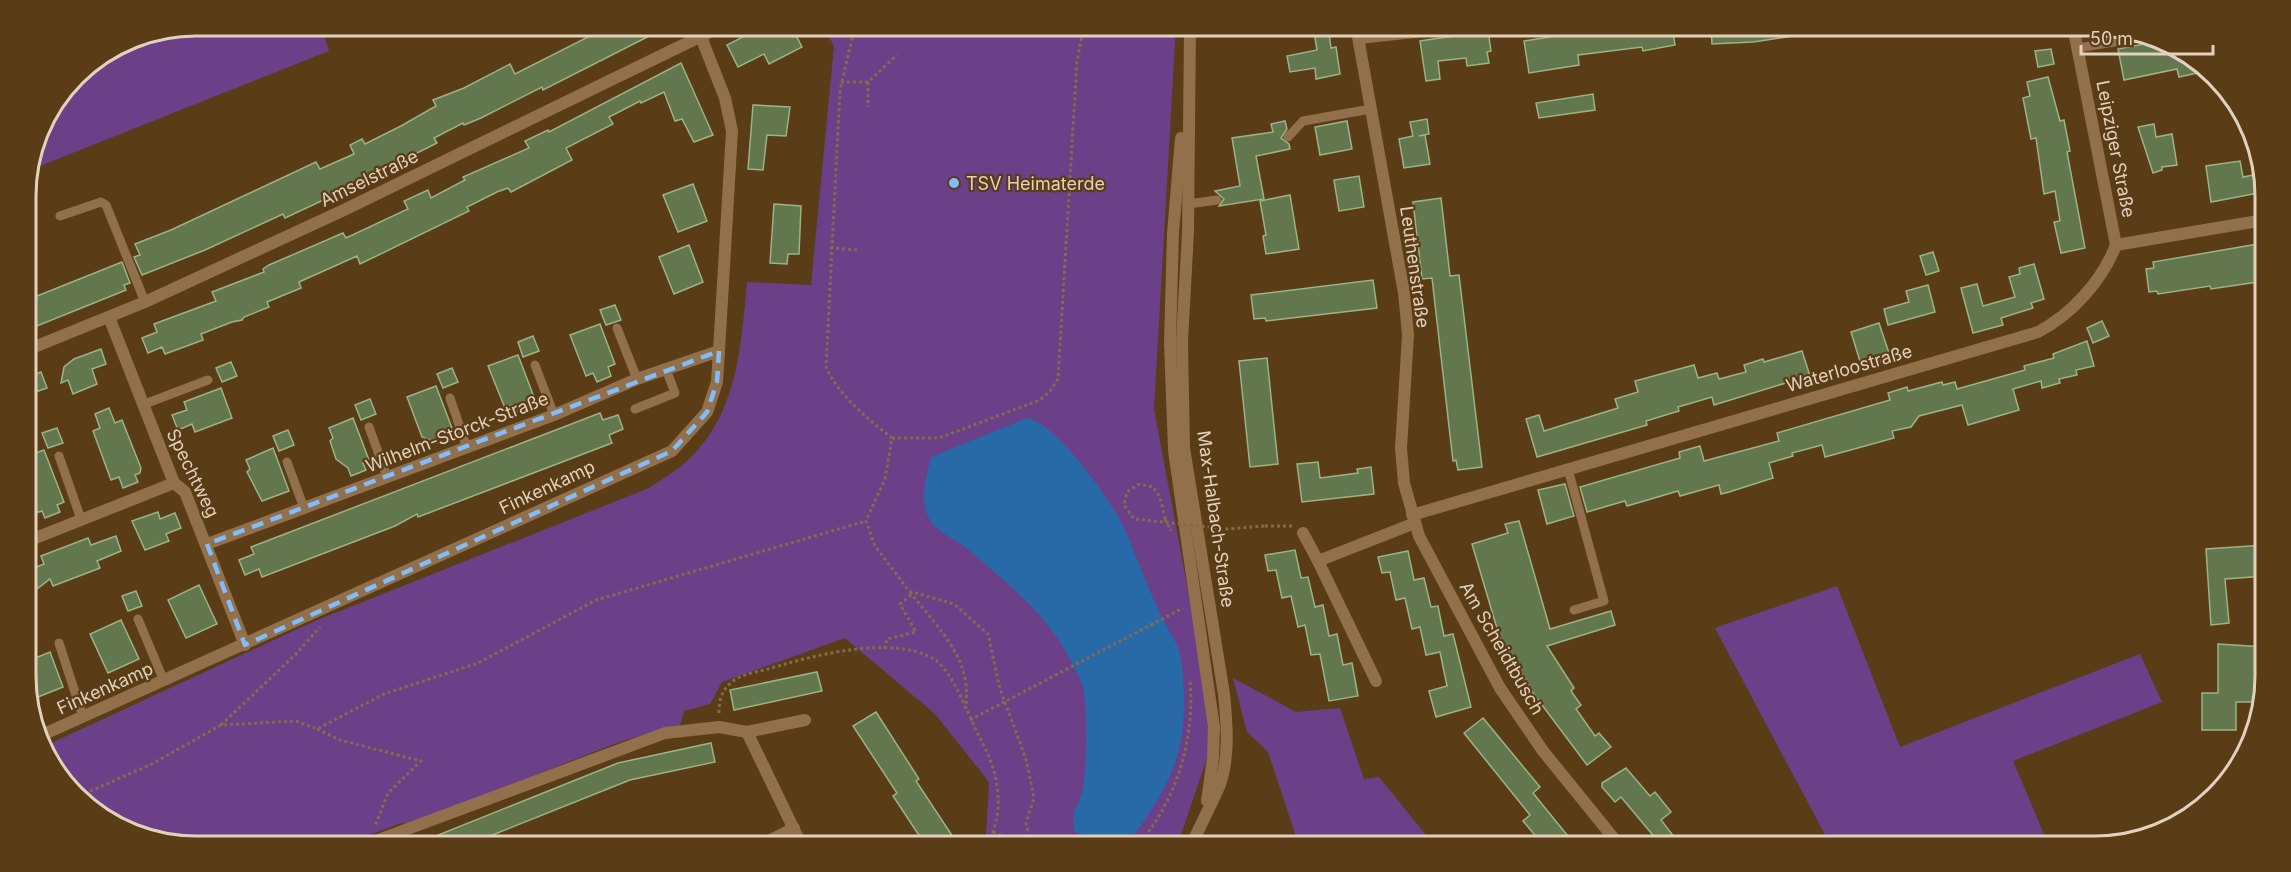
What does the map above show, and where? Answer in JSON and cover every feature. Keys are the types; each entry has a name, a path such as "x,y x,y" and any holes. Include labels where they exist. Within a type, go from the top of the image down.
{"street":[{"name":"Max-Halbach-Straße","path":"1190,36 1188,204 1182,341 1184,448 1224,694 1227,727 1219,785 1195,836"},
{"name":"Leuthenstraße","path":"1359,36 1404,293 1408,335 1401,448 1404,483 1413,519"},
{"name":"Leipziger Straße","path":"2075,36 2116,244"},
{"name":"Amselstraße","path":"36,346 145,302 344,210 701,37"},
{"name":"Finkenkamp","path":"47,733 672,451 707,412 717,382 720,351 732,131 725,98 701,37"},
{"name":"Max-Halbach-Straße","path":"1189,48 1173,233 1170,343 1174,451 1214,727 1213,758 1206,811"},
{"path":"2116,244 2255,221"},
{"name":"Waterloostraße","path":"1318,561 1413,519 1568,469 2038,332 2058,321 2075,305 2102,272 2116,244"},
{"name":"Spechtweg","path":"109,317 174,483 185,492 207,544 244,645"},
{"name":"Wilhelm-Storck-Straße","path":"207,544 554,415 666,369 720,351"},
{"path":"36,538 174,483"},
{"name":"Am Scheidtbusch","path":"1413,519 1500,688 1543,751 1612,836"},
{"path":"1303,533 1376,681"},
{"path":"389,836 665,733 719,727 747,732 805,720"},
{"path":"747,732 798,836"},
{"path":"778,836 794,828"}],"lane":[{"path":"2078,48 2129,40"},
{"path":"1288,137 1304,121 1371,109"},
{"path":"1188,204 1216,200"},
{"path":"60,216 101,202 106,205 145,302"},
{"path":"617,328 637,380"},
{"path":"535,365 554,415"},
{"path":"635,409 675,393 666,369"},
{"path":"142,405 208,380"},
{"path":"450,398 467,448"},
{"path":"369,427 387,477"},
{"path":"59,456 81,519"},
{"path":"287,462 304,508"},
{"path":"1568,469 1604,602 1574,610"},
{"path":"138,619 164,681"},
{"path":"59,643 83,717"}],"path":[{"path":"853,36 850,56 841,82 830,248 826,367 830,377 845,395 892,438 948,436 1040,399 1050,391 1058,379 1077,61 1082,36"},
{"path":"841,82 868,82 897,55"},
{"path":"868,82 868,107"},
{"path":"830,248 859,250"},
{"path":"892,438 885,479 866,521 875,546 954,648 961,662 968,688 965,710"},
{"path":"1165,519 1160,497 1153,487 1139,484 1127,492 1124,505 1134,519 1227,528 1298,527 1303,533"},
{"path":"317,729 384,694 478,663 596,600 866,521"},
{"path":"884,650 887,639 916,632 900,604 910,592"},
{"path":"910,592 954,604 988,634 1004,702 1026,759 1034,798 1026,823 1029,836"},
{"path":"970,720 1175,614"},
{"path":"87,792 152,764 221,725 295,655 321,625"},
{"path":"719,699 732,682 740,677 834,652 905,651 934,660 955,687 996,771 999,796 991,836"},
{"path":"1144,836 1161,813 1184,760 1191,728 1190,672"},
{"path":"221,725 296,721 340,740 421,761 396,784 383,803 375,824 376,836"},
{"path":"993,832 1002,836"}],"highlighted area":[{"path":"719,351 717,382 707,412 672,451 245,645 207,544"}],"shaded area":[{"path":"196,36 324,36 329,51 39,167 48,135 69,99 83,83 107,63 145,44 175,37"},
{"path":"828,36 1175,36 1154,409 1215,735 1180,836 986,836 989,782 935,714 845,638 722,682 710,704 684,711 680,725 622,741 409,824 401,823 367,836 175,835 145,828 125,819 107,809 76,781 63,765 51,743 315,621 649,488 690,458 706,440 728,399 739,353 747,282 811,285 834,46"},
{"path":"1837,586 1900,747 2140,654 2162,702 2013,761 2045,836 1826,836 1715,628"},
{"path":"1233,678 1296,712 1340,708 1364,779 1379,777 1427,836 1296,836 1268,752 1247,732"}],"water":[{"path":"1027,418 1039,423 1066,447 1116,512 1156,605 1176,644 1183,678 1183,726 1179,750 1161,794 1133,836 1083,836 1074,831 1074,813 1082,792 1085,770 1085,705 1082,684 1060,642 1034,609 969,550 932,523 925,508 924,499 931,457"}],"building":[{"path":"590,36 649,36 543,90 542,87 481,118 464,125 463,123 434,138 437,143 332,196 285,218 283,214 205,250 142,275 134,257 140,255 135,244 171,230 316,162 320,169 354,154 350,145 362,139 365,144 401,126 436,106 433,100 464,88 510,64 515,74"},
{"path":"745,36 796,36 802,47 769,64 764,54 738,67 727,45"},
{"path":"1315,36 1329,36 1331,48 1336,47 1340,74 1316,79 1315,68 1290,72 1287,56 1317,50"},
{"path":"1454,36 1489,36 1491,51 1487,52 1489,63 1467,66 1466,58 1438,61 1440,79 1426,81 1420,41"},
{"path":"1556,36 1674,36 1675,45 1643,51 1642,47 1578,55 1579,65 1529,73 1524,41"},
{"path":"1712,36 1794,36 1753,42 1712,44"},
{"path":"2146,44 2184,63 2197,73 2179,77 2177,69 2124,80 2118,49"},
{"path":"2051,49 2054,64 2038,67 2035,51"},
{"path":"681,63 713,135 694,142 682,119 675,121 664,92 641,103 640,101 609,117 613,124 566,148 572,160 511,192 508,188 497,192 467,207 469,211 360,264 357,256 299,282 301,288 267,302 269,307 244,317 242,320 201,334 203,340 165,354 162,347 148,353 142,338 157,332 154,324 216,301 212,292 264,272 263,269 269,265 343,233 346,238 408,209 404,201 428,190 431,198 465,180 463,177 529,148 525,141 548,130 549,132"},
{"path":"2048,77 2060,121 2064,120 2070,151 2067,152 2085,248 2061,253 2054,222 2060,221 2055,191 2044,194 2036,138 2031,139 2023,98 2030,96 2027,82"},
{"path":"1593,94 1595,110 1539,118 1536,103"},
{"path":"753,105 790,107 786,136 767,135 763,170 748,169"},
{"path":"1427,119 1429,134 1419,136 1425,135 1430,164 1404,168 1399,139 1413,136 1410,122"},
{"path":"1285,121 1287,129 1281,138 1289,144 1290,149 1256,156 1264,199 1219,206 1224,199 1215,191 1240,186 1232,138 1273,132 1271,124"},
{"path":"1347,121 1352,149 1320,155 1315,127"},
{"path":"2154,124 2156,137 2172,134 2177,165 2162,167 2162,170 2153,173 2138,127"},
{"path":"2240,161 2243,177 2254,175 2255,194 2211,202 2206,166"},
{"path":"1359,176 1364,207 1339,211 1334,180"},
{"path":"693,184 707,221 678,232 663,195"},
{"path":"1290,195 1299,249 1266,254 1263,236 1266,235 1260,201"},
{"path":"1441,198 1450,276 1459,275 1482,467 1458,470 1456,460 1453,461 1432,278 1422,279 1413,202"},
{"path":"774,204 801,206 799,254 788,254 787,264 770,263"},
{"path":"689,245 703,282 674,294 659,257"},
{"path":"2255,245 2255,282 2158,294 2157,291 2149,292 2146,269 2154,268 2153,262"},
{"path":"1933,252 1939,271 1926,275 1920,256"},
{"path":"122,262 130,283 124,285 126,290 36,326 36,296"},
{"path":"2034,264 2044,299 2031,303 2033,308 2001,318 2003,325 1973,333 1961,288 1977,284 1983,306 2015,297 2009,277 2020,274 2019,268"},
{"path":"1373,280 1377,308 1266,321 1265,318 1254,319 1251,295"},
{"path":"1928,285 1935,312 1888,325 1884,309 1909,302 1906,291"},
{"path":"615,305 621,320 606,325 600,310"},
{"path":"2102,321 2109,336 2093,343 2087,328"},
{"path":"1879,323 1891,359 1862,368 1851,332"},
{"path":"600,324 615,364 608,367 611,376 597,382 593,373 586,376 570,335"},
{"path":"533,336 539,351 523,357 518,342"},
{"path":"2087,341 2094,366 2076,370 2077,375 2059,379 2060,383 2042,388 2041,381 2013,389 2019,410 1968,425 1962,405 1919,416 1911,427 1892,431 1894,438 1825,457 1822,445 1792,453 1793,456 1769,463 1773,478 1729,492 1721,494 1719,485 1680,496 1678,491 1627,506 1625,501 1587,512 1580,487 1680,458 1679,452 1700,446 1704,461 1779,441 1777,433 1890,400 1888,393 1907,387 1908,391 1942,382 1943,385 1955,382 1957,389 2025,370 2024,366 2054,358 2053,354"},
{"path":"101,349 106,364 92,369 97,384 73,394 68,380 61,383 64,367 74,359"},
{"path":"1802,351 1811,379 1789,385 1789,382 1714,405 1712,397 1678,407 1679,411 1646,421 1647,425 1537,457 1526,419 1539,415 1544,431 1618,408 1615,399 1638,392 1635,381 1694,365 1698,378 1717,373 1719,379 1746,372 1744,365"},
{"path":"518,355 534,397 527,400 530,407 515,413 512,405 505,408 488,366"},
{"path":"1267,358 1278,464 1250,467 1239,361"},
{"path":"231,362 237,376 222,382 216,368"},
{"path":"452,368 458,382 443,388 437,374"},
{"path":"41,372 47,388 36,392 36,374"},
{"path":"436,386 452,428 445,431 447,439 437,443 422,437 407,397"},
{"path":"221,388 232,418 195,432 192,424 178,430 172,415 187,410 184,402"},
{"path":"370,399 376,414 361,420 355,405"},
{"path":"109,408 115,423 122,420 141,468 140,473 135,475 138,482 123,488 119,477 111,480 93,431 100,428 95,414"},
{"path":"600,413 603,420 618,415 623,429 609,435 612,443 418,517 417,514 395,526 262,577 259,569 245,575 239,560 254,554 251,547"},
{"path":"353,418 369,460 363,463 366,470 351,476 348,468 336,459 330,441 333,438 329,428"},
{"path":"57,428 63,443 48,448 42,433"},
{"path":"288,430 294,445 279,451 273,436"},
{"path":"273,448 289,491 262,501 247,472 250,469 246,460"},
{"path":"44,450 64,502 57,505 60,512 45,518 42,511 36,513 36,453"},
{"path":"1318,462 1320,478 1358,473 1357,469 1371,467 1374,494 1302,502 1297,464"},
{"path":"1565,484 1574,516 1547,524 1538,490"},
{"path":"158,512 160,519 175,513 181,528 166,534 169,541 145,550 132,521"},
{"path":"1519,521 1550,629 1611,611 1615,625 1547,646 1574,688 1571,691 1581,705 1576,709 1595,736 1599,733 1611,747 1587,765 1533,693 1508,651 1504,652 1472,544 1508,533 1505,524"},
{"path":"116,536 121,551 97,561 100,568 53,586 50,579 36,590 36,567 44,564 41,556 88,538 91,545"},
{"path":"2255,546 2255,577 2225,579 2229,623 2211,625 2206,549"},
{"path":"1295,550 1301,578 1308,577 1315,607 1323,605 1329,636 1337,634 1343,665 1352,663 1358,696 1329,701 1320,654 1311,655 1305,625 1298,627 1291,596 1282,598 1276,570 1268,571 1265,555"},
{"path":"1408,551 1414,580 1424,578 1431,607 1438,606 1444,636 1453,634 1471,707 1436,717 1429,691 1447,686 1440,652 1426,655 1420,627 1412,629 1405,598 1396,600 1390,572 1382,573 1378,557"},
{"path":"199,585 217,624 186,638 168,600"},
{"path":"136,591 142,606 128,611 122,596"},
{"path":"121,620 139,659 108,673 90,634"},
{"path":"2218,644 2255,646 2253,702 2236,702 2236,730 2202,730 2202,693 2218,693"},
{"path":"50,652 63,687 38,697 36,658"},
{"path":"817,672 822,691 734,710 730,690"},
{"path":"876,712 919,779 916,781 952,836 919,836 893,796 897,793 853,726"},
{"path":"1483,718 1540,787 1533,793 1568,836 1536,836 1523,821 1530,815 1464,733"},
{"path":"711,743 715,762 630,780 490,836 436,836 618,763"},
{"path":"1626,768 1650,796 1655,792 1671,812 1661,820 1673,836 1654,836 1621,797 1615,802 1602,787 1602,783"}],"place":[{"name":"TSV Heimaterde","path":"954,183"}]}
